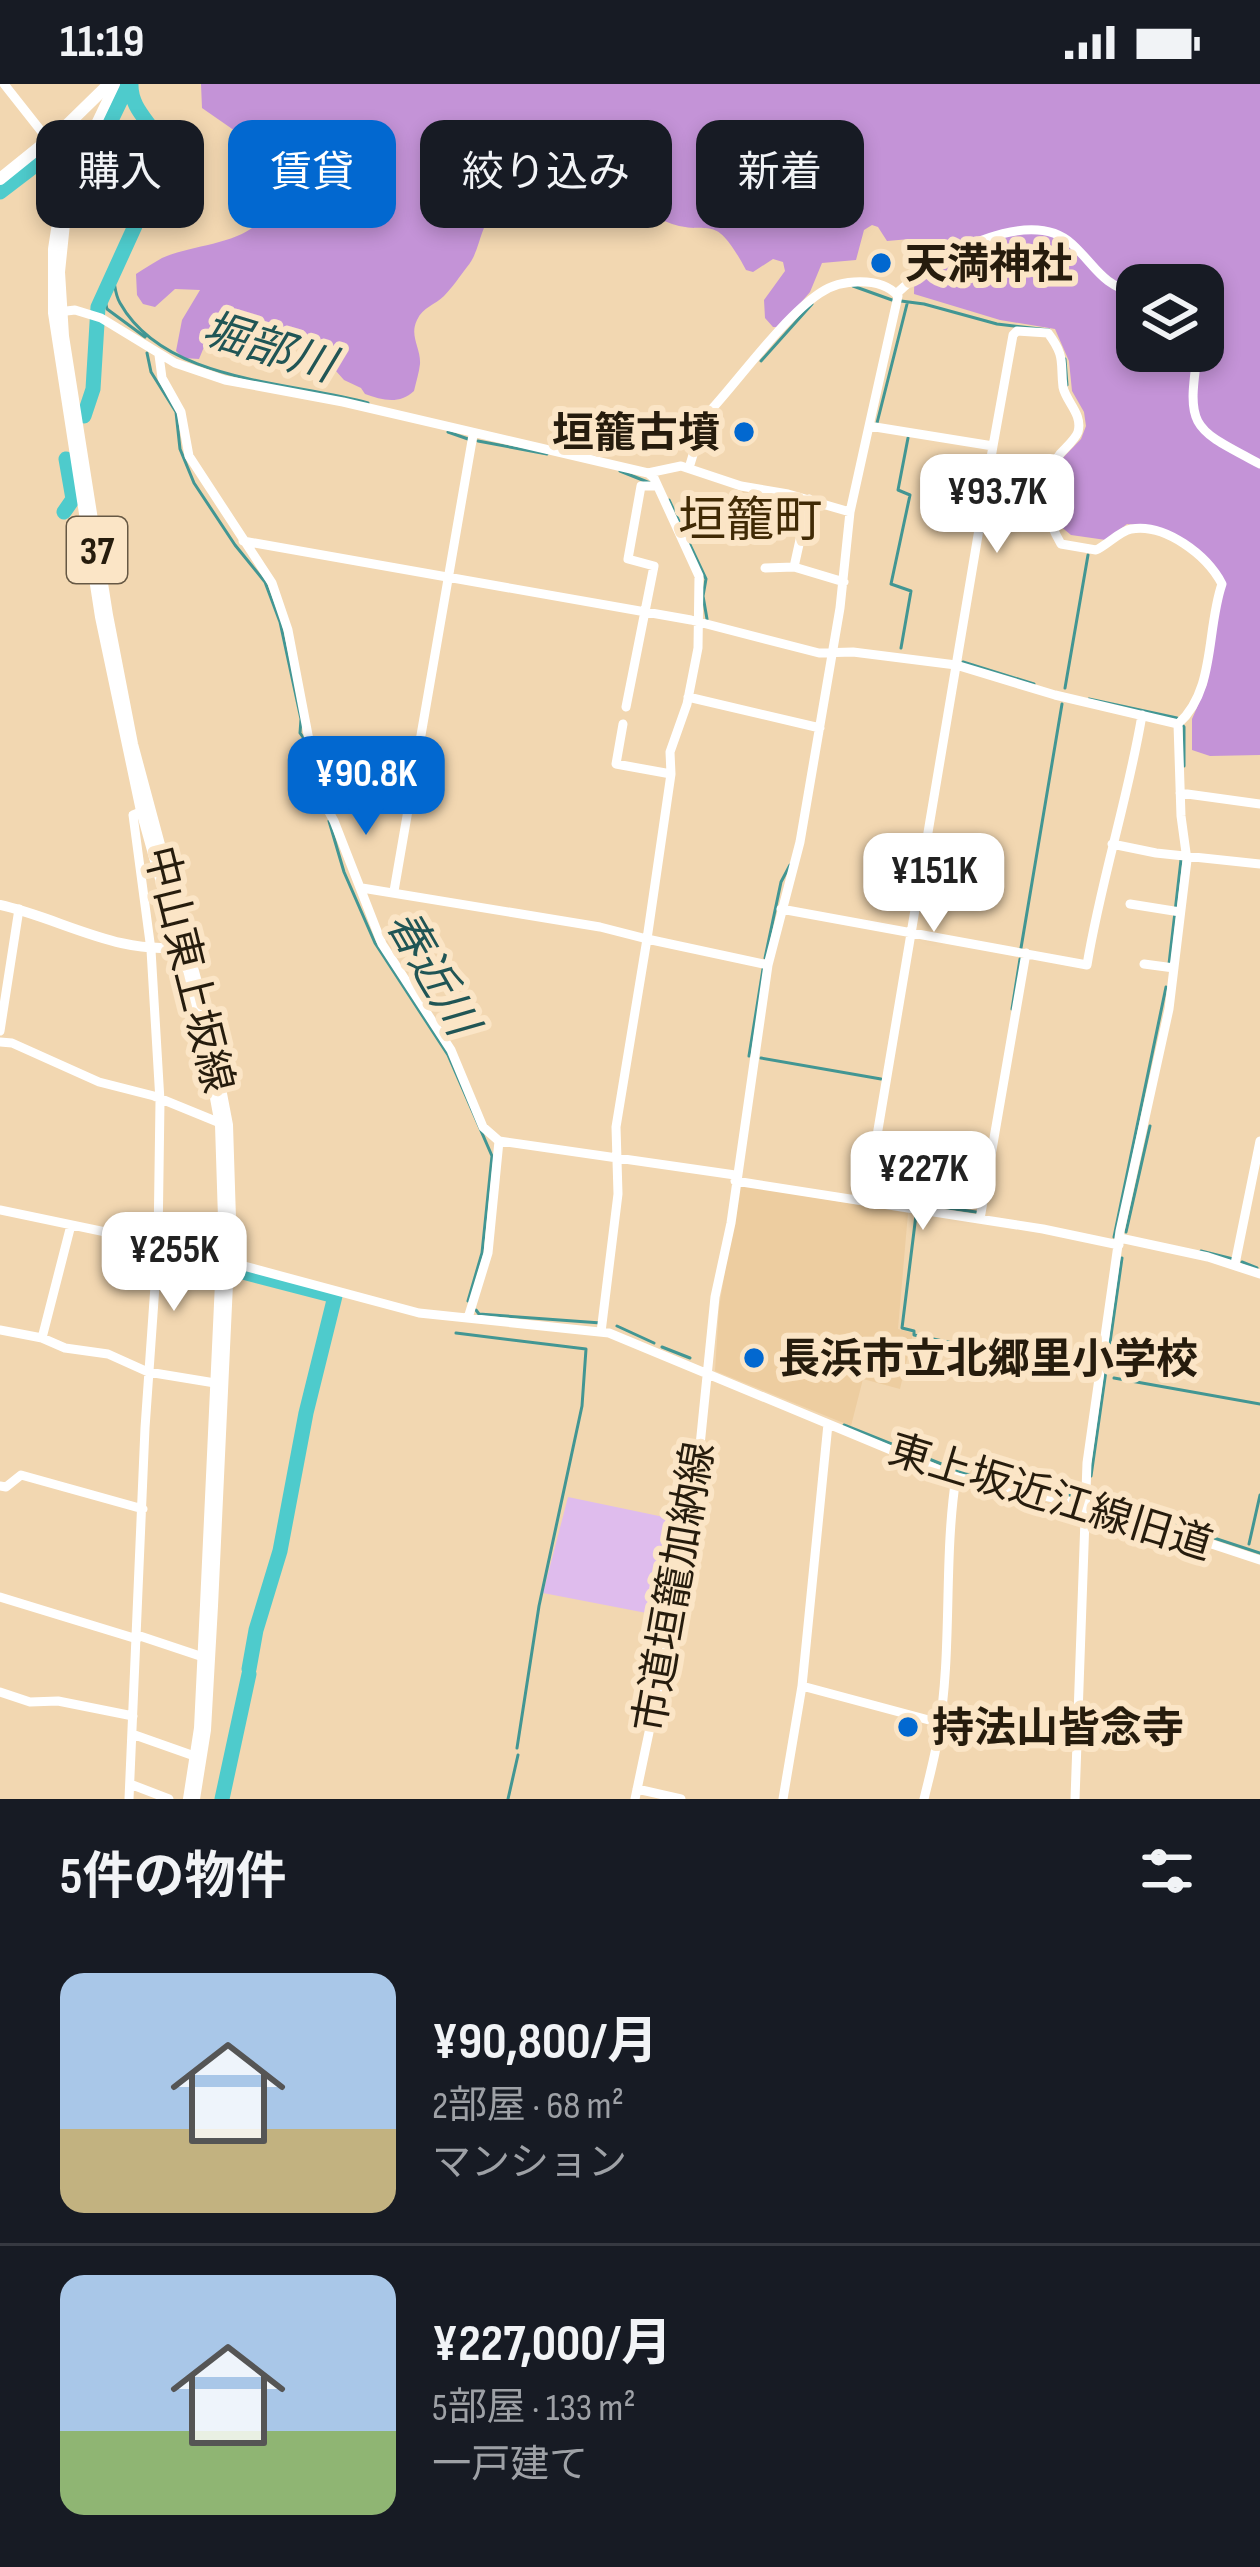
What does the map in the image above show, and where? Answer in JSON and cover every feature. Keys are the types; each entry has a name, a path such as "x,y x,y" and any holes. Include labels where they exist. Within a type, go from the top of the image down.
{"highway":[{"path":"76,120 107,85"},
{"path":"0,179 36,157"}],"main road":[{"path":"96,120 107,85"},
{"name":"中山東上坂線","path":"56,228 57,312 103,634 145,810 219,1064 225,1261 199,1757 192,1799"},
{"name":"中山東上坂線","path":"57,312 65,228"},
{"path":"0,904 151,950 182,946"},
{"name":"中山東上坂線","path":"199,1757 219,1384"}],"street":[{"path":"4,84 36,126"},
{"path":"689,468 711,410 810,301 835,284 856,282 897,293 928,266 1012,231 1036,226 1073,245 1103,280 1116,285"},
{"name":"市道垣籠加納線","path":"636,1794 694,1505 706,1375 768,965 800,842 844,582 850,512 897,293"},
{"path":"57,312 75,310 101,319 159,355 202,369 648,473 672,466 689,468 741,486 850,512"},
{"path":"866,1201 993,446 1017,331 1048,333 1064,365 1063,388 1078,420 1078,431 1053,463 1045,488 1050,524 1061,544 1096,550 1129,529 1161,533 1186,545 1222,584 1212,611 1204,682 1190,713 1180,722"},
{"path":"159,355 162,378 181,412 189,456 272,583 288,630 308,740 307,772 323,798 382,944 452,1050 483,1127 499,1141 1119,1241 1235,1264 1260,1274"},
{"path":"1195,372 1191,398 1197,424 1218,442 1260,464"},
{"path":"869,426 993,446"},
{"path":"394,891 473,435"},
{"path":"601,1332 618,1194 616,1127 671,774 670,752 688,697 701,623 699,576 648,473"},
{"path":"626,707 654,566 628,559 641,486 657,486"},
{"path":"794,567 809,500"},
{"path":"243,541 701,623 831,655 854,652 957,661 1055,695 1180,722"},
{"path":"765,568 794,567 844,582"},
{"path":"688,697 819,727"},
{"path":"1087,965 1142,715"},
{"path":"1075,1799 1084,1504 1119,1241 1174,968 1176,912 1186,856 1180,722"},
{"path":"623,724 616,764 671,774"},
{"path":"1184,794 1260,804"},
{"path":"129,1799 158,1243 160,1099 151,950 133,815 145,810"},
{"path":"1112,844 1260,864"},
{"path":"362,888 600,927 768,965"},
{"path":"1130,904 1176,912"},
{"path":"0,1030 19,909"},
{"path":"781,910 1099,970"},
{"path":"980,1219 1026,953"},
{"path":"1144,964 1174,968"},
{"path":"0,1042 224,1125"},
{"path":"468,1318 488,1253 499,1141"},
{"path":"1235,1264 1260,1141"},
{"name":"東上坂近江線旧道","path":"0,1210 158,1243 419,1312 601,1332 956,1477 1084,1504 1260,1560"},
{"path":"42,1338 71,1225"},
{"path":"0,1330 108,1354 148,1372 219,1384"},
{"path":"783,1799 802,1686 828,1424"},
{"path":"0,1486 6,1487 21,1475 143,1509"},
{"path":"924,1799 940,1723 948,1533 956,1477"},
{"path":"0,1597 202,1657"},
{"path":"802,1686 940,1723"},
{"path":"0,1692 30,1702 58,1701 133,1716"},
{"path":"132,1734 199,1757"},
{"path":"130,1784 169,1799"},
{"path":"636,1794 681,1799"}],"shaded area":[{"path":"201,84 1260,84 1260,755 1210,756 1192,750 1192,719 1207,684 1221,576 1159,528 1127,524 1106,540 1071,535 1059,525 1053,483 1059,462 1081,439 1086,426 1055,329 1000,320 914,294 915,242 887,241 872,225 864,230 856,260 822,263 810,292 780,327 773,327 765,318 764,300 785,271 783,262 773,259 753,272 746,270 725,237 709,228 864,228 864,120 696,120 696,228 690,228 672,223 672,120 420,120 420,228 484,228 472,261 417,320 414,331 420,364 414,391 396,400 365,394 344,380 303,334 287,330 242,330 204,347 199,359 183,358 176,351 182,320 200,290 175,289 155,307 143,304 137,295 136,274 162,258 252,228 396,228 396,120 228,120 228,126 202,108"},
{"path":"739,1185 908,1213 898,1329 913,1333 900,1389 863,1379 851,1426 715,1371 719,1308"},
{"path":"568,1497 683,1521 662,1616 543,1593"}],"waterway":[{"path":"84,416 93,389 98,307 166,158 135,104 131,84"},
{"path":"111,120 127,87"},
{"path":"0,192 36,165"},
{"name":"堀部川","path":"113,277 120,303 140,329 167,349 232,375 368,403"},
{"path":"853,286 892,300"},
{"name":"春近川","path":"104,296 107,309 145,337"},
{"path":"901,301 997,324 1049,330"},
{"path":"761,361 812,304"},
{"path":"877,423 907,304"},
{"name":"春近川","path":"147,353 151,372 176,412 180,449 194,483 265,582 280,622 305,740 298,768 310,786"},
{"path":"1065,359 1067,385"},
{"name":"堀部川","path":"448,432 468,439"},
{"path":"901,648 911,591 891,584 910,495 898,490 908,438"},
{"path":"478,441 547,454"},
{"path":"64,512 73,499 66,459"},
{"path":"620,471 650,483"},
{"path":"669,500 706,579 707,619"},
{"path":"1065,688 1088,555"},
{"path":"963,662 1034,684"},
{"path":"1089,699 1177,718 1184,727 1184,766"},
{"path":"1021,948 1062,704"},
{"name":"春近川","path":"329,821 344,872 375,943 448,1055 492,1156 482,1253 468,1301"},
{"path":"1169,964 1181,860"},
{"path":"765,958 781,882 790,865"},
{"path":"1012,1009 1020,959"},
{"path":"749,1056 763,969"},
{"path":"1114,1237 1166,987"},
{"path":"761,1058 881,1079"},
{"path":"1126,1232 1150,1126"},
{"path":"870,1197 976,1212"},
{"path":"916,1215 902,1328 914,1335 1092,1372"},
{"path":"1201,1251 1233,1259"},
{"path":"1091,1476 1122,1258"},
{"path":"1242,1262 1257,1268"},
{"path":"239,1271 335,1296 306,1413 280,1551 249,1669"},
{"name":"春近川","path":"476,1310 479,1314 601,1323"},
{"name":"春近川","path":"617,1326 654,1343"},
{"path":"456,1333 586,1349 582,1406 539,1606 517,1748"},
{"name":"春近川","path":"662,1347 690,1358"},
{"path":"1114,1378 1260,1404"},
{"path":"844,1425 974,1477"},
{"path":"1036,1490 1076,1496"},
{"path":"1249,1544 1260,1495"},
{"path":"1089,1497 1260,1553"},
{"path":"222,1799 249,1674"},
{"path":"508,1799 518,1755"}],"place":[{"name":"天満神社","path":"881,263"},
{"name":"垣籠古墳","path":"744,432"},
{"name":"長浜市立北郷里小学校","path":"754,1358"},
{"name":"持法山皆念寺","path":"908,1727"}],"district":[{"name":"垣籠町","path":"750,519"}]}
